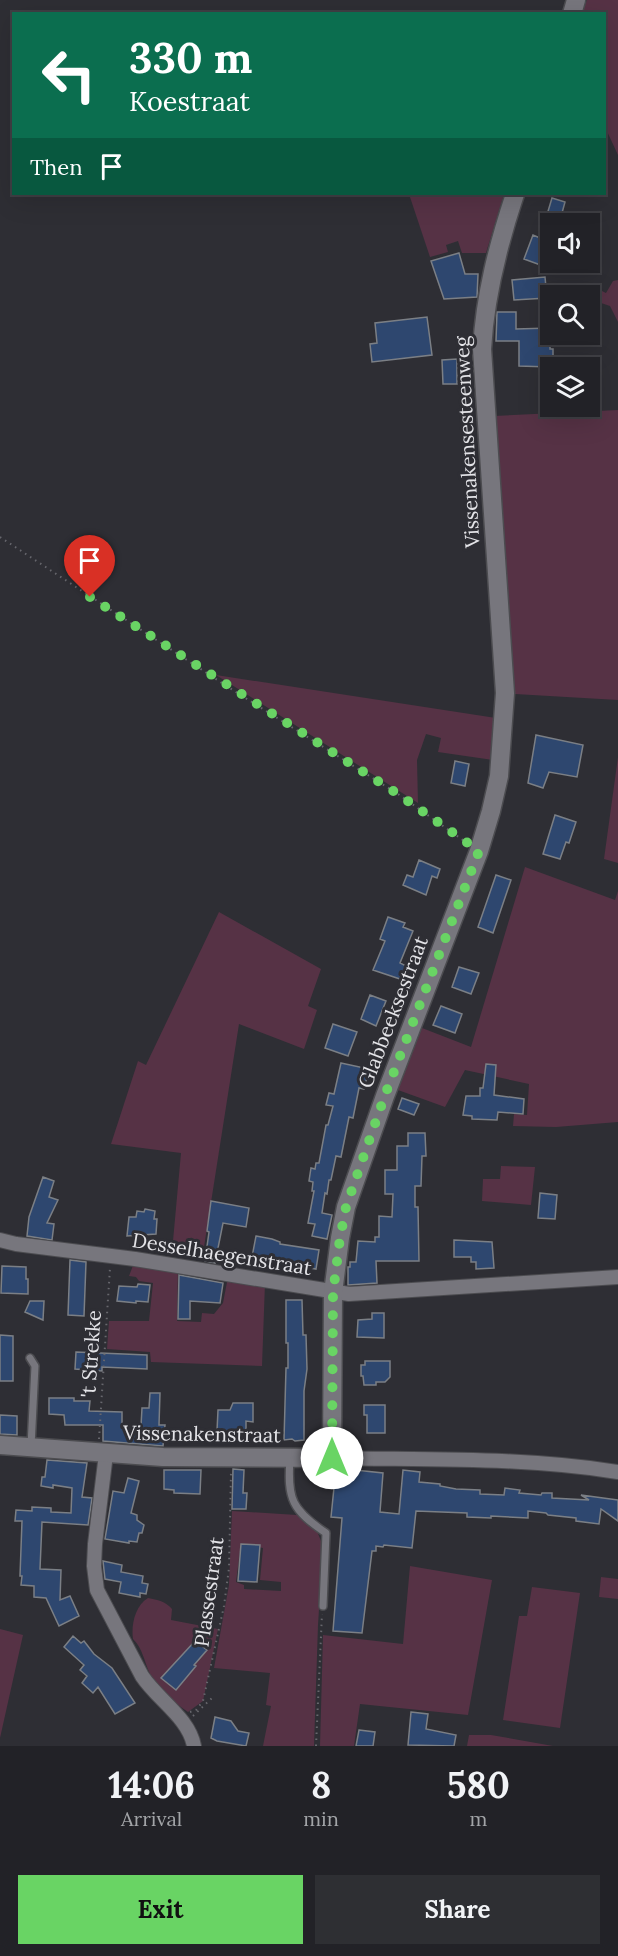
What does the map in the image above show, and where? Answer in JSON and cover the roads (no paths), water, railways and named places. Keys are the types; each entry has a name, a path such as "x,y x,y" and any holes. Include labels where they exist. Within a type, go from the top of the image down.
{"street":[{"name":"Vissenakensesteenweg","path":"498,584 482,349 483,320 498,243 515,195"},
{"name":"Glabbeeksestraat","path":"332,1458 333,1293 346,1207 479,851 499,776 505,693 498,584"},
{"name":"Desselhaegenstraat","path":"0,1240 218,1272 333,1293 350,1294 618,1277"},
{"name":"Vissenakenstraat","path":"0,1445 163,1457 526,1462 618,1472"},
{"path":"102,1454 94,1566 97,1590 142,1676 161,1700 182,1720 194,1746"}],"lane":[{"path":"30,1358 35,1366 31,1446"},
{"path":"291,1459 288,1484 292,1499 312,1523 326,1533 323,1606"}]}
